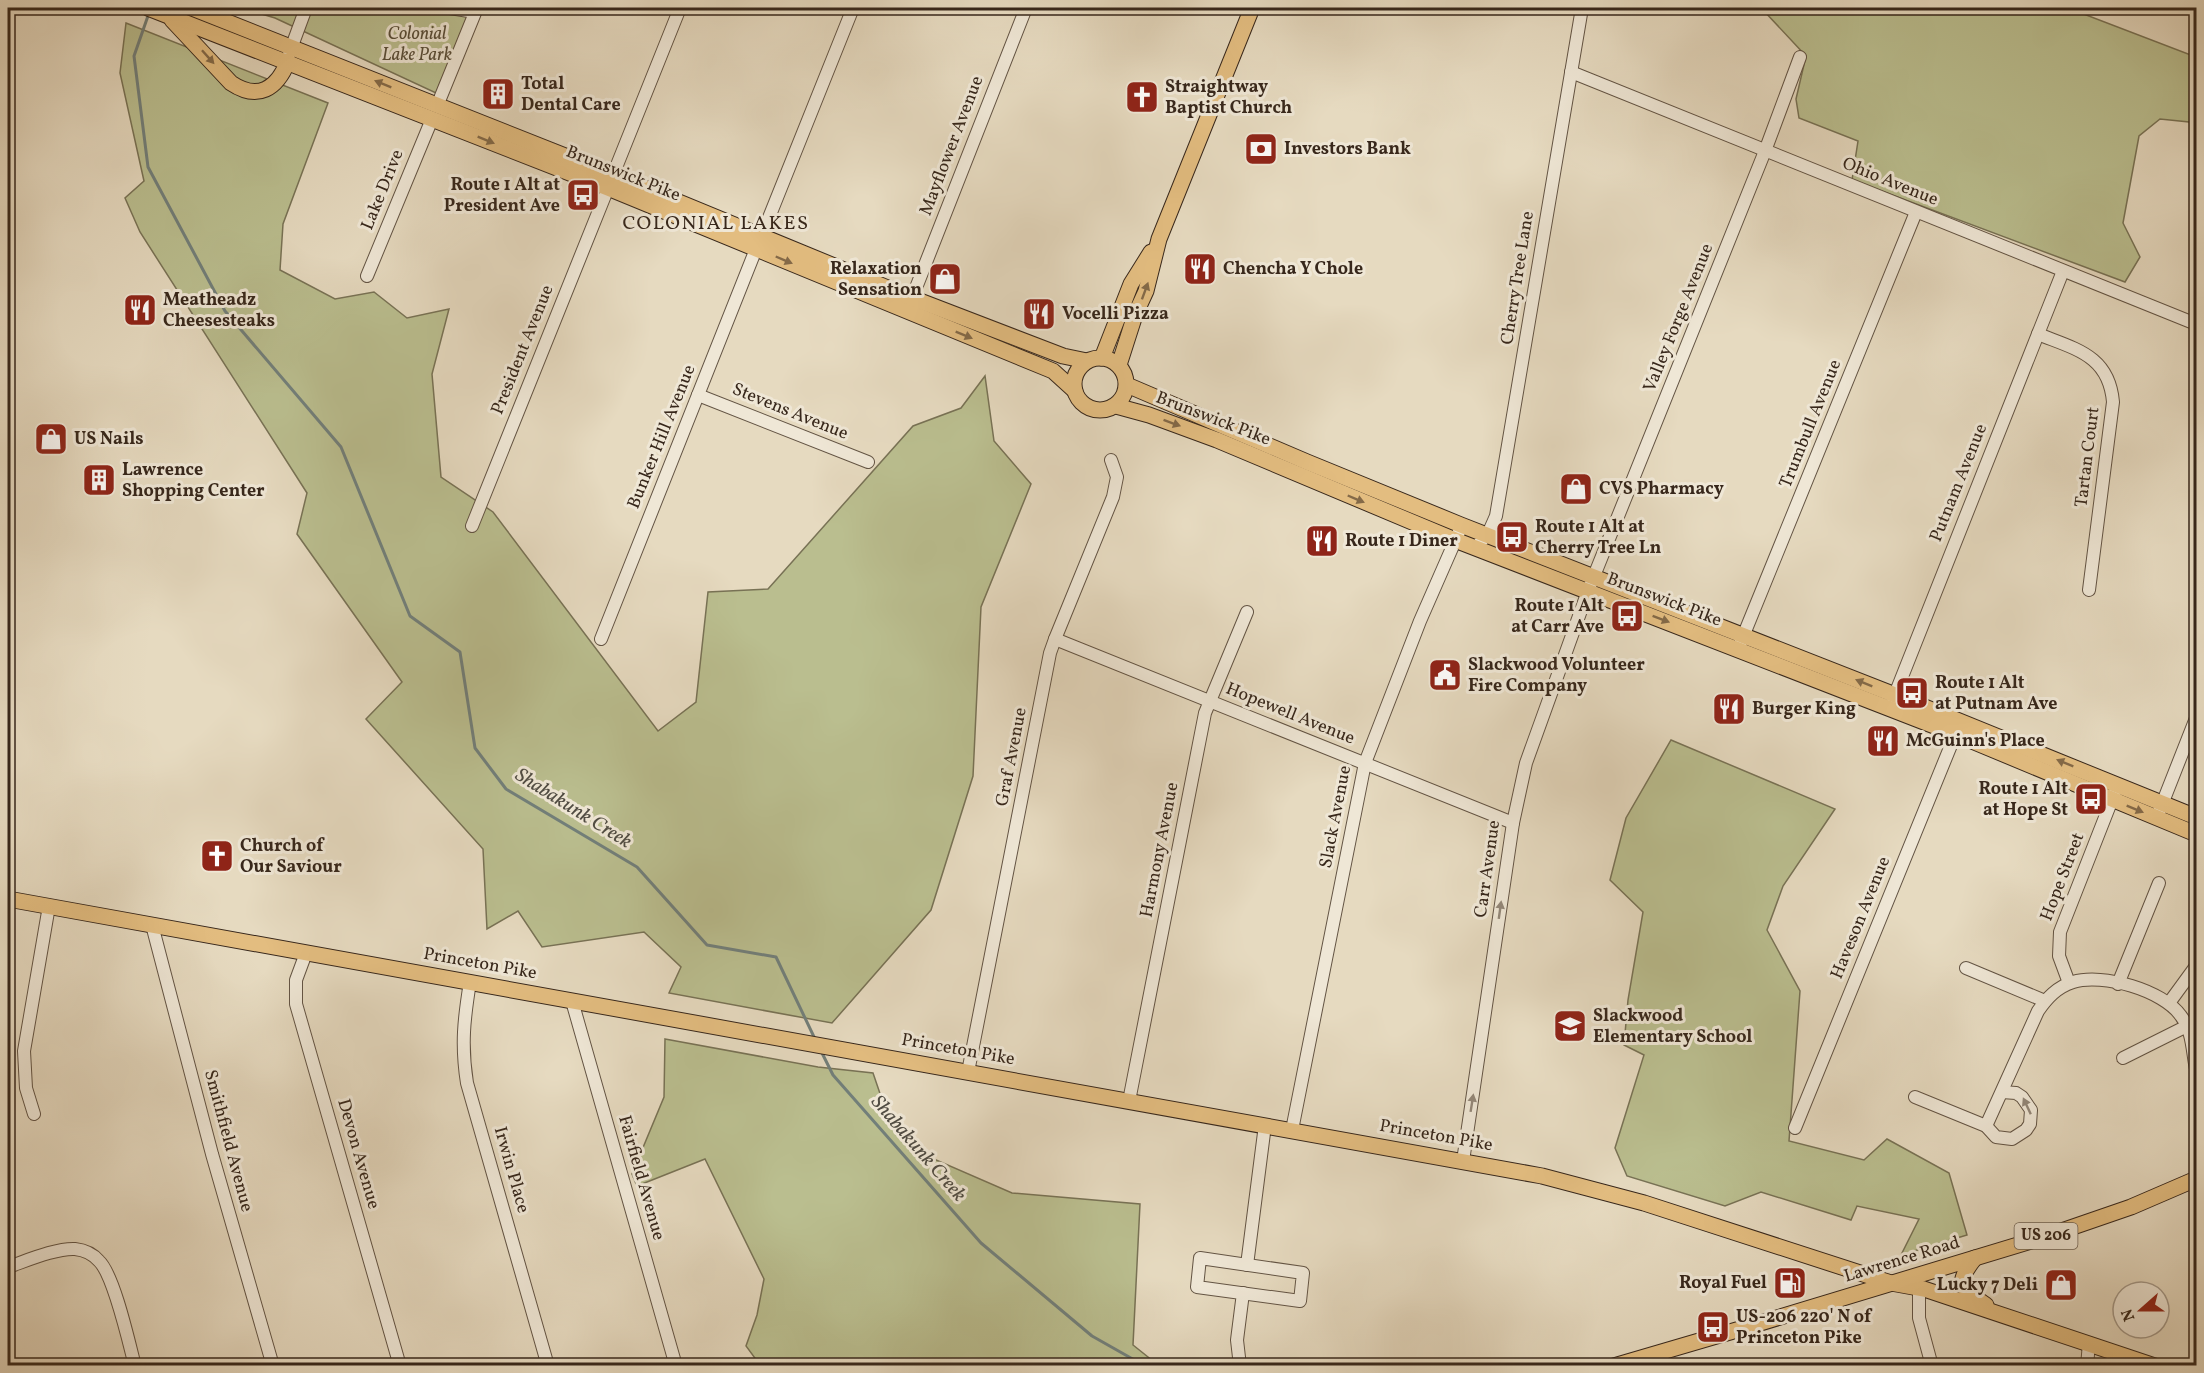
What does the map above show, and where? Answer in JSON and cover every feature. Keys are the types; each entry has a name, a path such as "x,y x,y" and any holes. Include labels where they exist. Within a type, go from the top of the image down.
{"main road":[{"name":"Brunswick Pike","path":"192,8 289,54 759,242 1053,371 1075,391"},
{"path":"1119,365 1146,291 1159,239 1252,8"},
{"name":"Brunswick Pike","path":"158,12 289,54"},
{"path":"158,12 231,83 240,88 258,91 267,89 282,76 289,54"},
{"path":"1102,358 1131,284 1159,239"},
{"name":"Brunswick Pike","path":"759,242 1063,356 1087,361"},
{"path":"1102,358 1119,365 1125,375 1127,385 1126,393 1116,406 1104,411 1091,409 1081,402 1075,391 1074,378 1077,370 1087,361 1102,358"},
{"name":"Brunswick Pike","path":"1127,385 1455,540 1737,649 1892,702 1958,728 2159,810 2196,834"},
{"name":"Brunswick Pike","path":"1116,406 1149,415 1488,534 1745,635 1892,702"},
{"name":"Brunswick Pike","path":"2159,810 2196,817"},
{"name":"Princeton Pike","path":"8,899 1542,1176 1593,1188 1891,1283"},
{"name":"Lawrence Road","path":"1614,1365 2093,1221 2196,1179"},
{"path":"1976,1258 1963,1273 1964,1288 2001,1315"},
{"name":"US 206","path":"1891,1283 1919,1288 2155,1365"}],"street":[{"path":"289,54 306,8"},
{"path":"450,8 476,10"},
{"name":"President Avenue","path":"472,526 680,8"},
{"name":"Bunker Hill Avenue","path":"601,639 853,8"},
{"name":"Mayflower Avenue","path":"912,298 1026,8"},
{"name":"Cherry Tree Lane","path":"1475,548 1488,534 1496,516 1582,8"},
{"name":"Lake Drive","path":"367,276 476,10"},
{"name":"Valley Forge Avenue","path":"1588,591 1765,151 1800,57"},
{"name":"Ohio Avenue","path":"1571,72 2196,324"},
{"name":"Trumbull Avenue","path":"1737,649 1745,635 1916,212"},
{"name":"Putnam Avenue","path":"1892,702 2063,271"},
{"name":"Tartan Court","path":"2038,334 2085,354 2096,362 2109,380 2112,391 2113,402 2089,590"},
{"name":"Stevens Avenue","path":"698,394 868,462"},
{"name":"Graf Avenue","path":"968,1072 1055,639 1113,497 1117,477 1111,459"},
{"name":"Slack Avenue","path":"1292,1130 1365,763 1426,606 1461,525"},
{"name":"Carr Avenue","path":"1463,1161 1513,823 1526,763 1588,591"},
{"name":"Harmony Avenue","path":"1129,1101 1205,713 1246,612"},
{"name":"Hopewell Avenue","path":"1055,639 1513,823"},
{"path":"2159,810 2196,718"},
{"name":"Haveson Avenue","path":"1795,1128 1958,728"},
{"name":"Hope Street","path":"2069,984 2059,956 2060,932 2115,792"},
{"path":"2118,984 2159,883"},
{"path":"34,1114 26,1088 24,1051 49,906"},
{"name":"Smithfield Avenue","path":"152,925 212,1154 273,1365"},
{"name":"Devon Avenue","path":"306,953 296,980 296,1004 400,1365"},
{"path":"2169,1003 2196,966"},
{"path":"1966,968 2045,1001"},
{"path":"1986,1126 2038,1011 2045,1001 2060,988 2069,984 2096,980 2118,984 2146,990 2169,1003 2187,1026 2192,1041 2196,1069"},
{"name":"Irwin Place","path":"470,982 463,1030 467,1083 548,1365"},
{"name":"Fairfield Avenue","path":"572,1001 676,1365"},
{"path":"2122,1058 2187,1026"},
{"path":"1915,1097 1986,1126 1996,1137 2012,1139 2020,1136 2030,1124 2031,1110 2022,1097 2016,1093 2002,1092"},
{"path":"1247,1265 1265,1125"},
{"path":"8,1267 64,1250 74,1249 93,1255 109,1275 135,1365"},
{"path":"1200,1258 1247,1265 1304,1273 1300,1301 1197,1287 1200,1258"},
{"path":"1919,1288 1919,1318 1932,1365"},
{"path":"1240,1365 1237,1340 1243,1293"},
{"path":"2087,1365 2089,1343"},
{"path":"8,1358 10,1365"}],"green space":[{"name":"Colonial Lake Park","path":"242,8 471,8 436,93 275,18"},
{"path":"1765,8 2068,8 2196,57 2196,137 2189,122 2160,119 2139,136 2123,223 2140,257 2125,282 1852,180 1858,141 1799,118 1796,99 1806,56 1764,11"},
{"path":"126,23 328,103 283,224 280,270 335,299 374,292 407,318 449,309 432,374 441,477 493,512 658,731 696,702 708,592 768,589 913,426 961,408 985,376 994,441 1031,484 981,607 973,776 931,910 832,1023 669,993 681,967 644,932 542,947 518,911 487,929 483,849 366,719 402,682 297,534 307,493 140,232 125,198 144,181 120,73"},
{"path":"1671,740 1835,809 1783,886 1767,930 1800,991 1789,1141 1864,1160 1887,1139 1949,1173 1967,1235 1901,1255 1919,1219 1857,1206 1851,1220 1761,1192 1725,1206 1627,1176 1615,1148 1644,1055 1624,1045 1628,1000 1643,912 1610,880 1626,818"},
{"path":"665,1039 818,1067 873,1073 889,1120 913,1150 1012,1193 1140,1204 1133,1345 1158,1365 760,1365 746,1346 757,1315 764,1279 705,1159 637,1186 632,1174 664,1097"}],"waterway":[{"name":"Shabakunk Creek","path":"149,13 134,56 148,167 225,311 341,447 410,616 460,652 475,748 506,789 637,867 707,945 776,957 815,1039"},
{"name":"Shabakunk Creek","path":"822,1053 833,1075 981,1243 1092,1336 1145,1366"}],"place":[{"name":"Total Dental Care","path":"498,94"},
{"name":"Straightway Baptist Church","path":"1142,97"},
{"name":"Investors Bank","path":"1261,149"},
{"name":"Route 1 Alt at President Ave","path":"583,195"},
{"name":"Chencha Y Chole","path":"1200,269"},
{"name":"Relaxation Sensation","path":"945,279"},
{"name":"Meatheadz Cheesesteaks","path":"140,310"},
{"name":"Vocelli Pizza","path":"1039,314"},
{"name":"US Nails","path":"51,439"},
{"name":"Lawrence Shopping Center","path":"99,480"},
{"name":"CVS Pharmacy","path":"1576,489"},
{"name":"Route 1 Alt at Cherry Tree Ln","path":"1512,537"},
{"name":"Route 1 Diner","path":"1322,541"},
{"name":"Route 1 Alt at Carr Ave","path":"1627,616"},
{"name":"Slackwood Volunteer Fire Company","path":"1445,675"},
{"name":"Route 1 Alt at Putnam Ave","path":"1912,693"},
{"name":"Burger King","path":"1729,709"},
{"name":"McGuinn's Place","path":"1883,741"},
{"name":"Route 1 Alt at Hope St","path":"2091,799"},
{"name":"Church of Our Saviour","path":"217,856"},
{"name":"Slackwood Elementary School","path":"1570,1026"},
{"name":"Royal Fuel","path":"1790,1283"},
{"name":"Lucky 7 Deli","path":"2061,1285"},
{"name":"US-206 220' N of Princeton Pike","path":"1713,1327"}],"district":[{"name":"COLONIAL LAKES","path":"716,224"}]}
